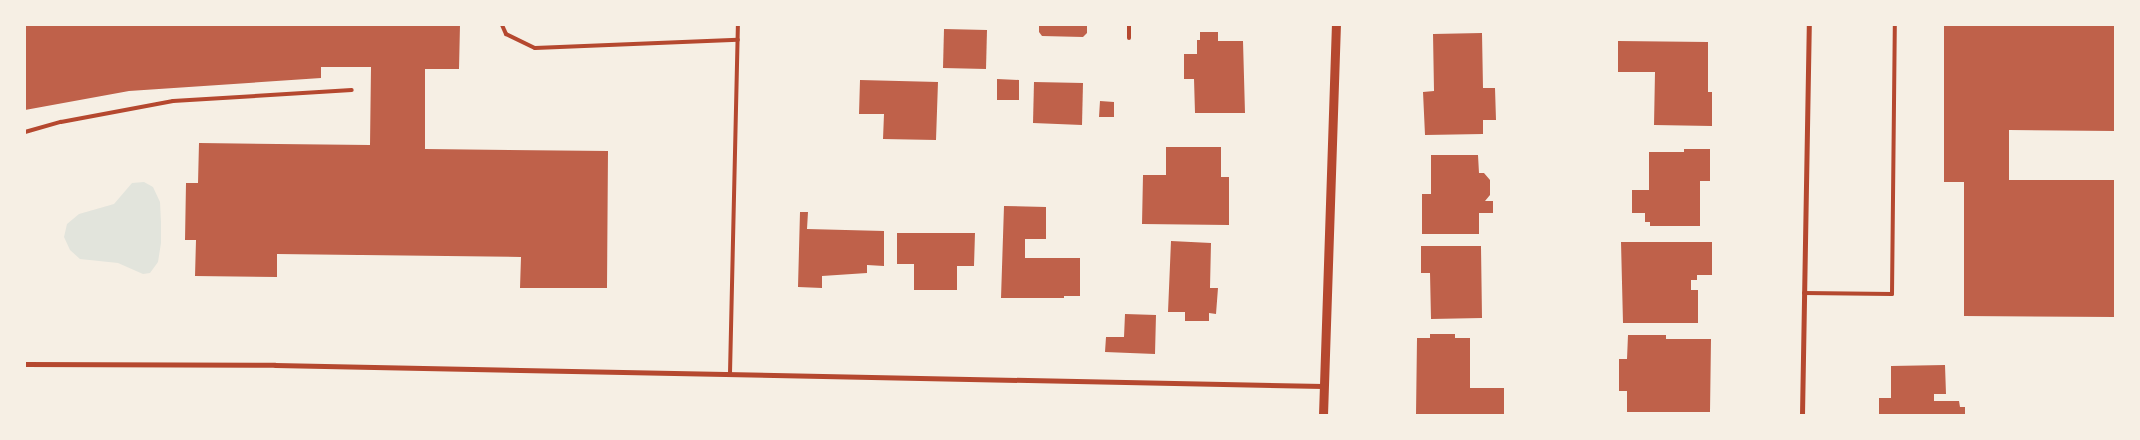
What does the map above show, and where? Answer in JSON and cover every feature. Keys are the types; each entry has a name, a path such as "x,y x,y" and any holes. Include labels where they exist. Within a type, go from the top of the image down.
{"street":[{"path":"1323,415 1336,25"},
{"path":"1802,415 1809,25"},
{"path":"25,364 730,373 1323,386"}],"lane":[{"path":"502,25 506,34 535,48 738,40"},
{"path":"730,373 738,25"},
{"path":"1129,25 1129,38"},
{"path":"1804,293 1892,294 1895,25"},
{"path":"25,132 61,122 172,102 352,90"}],"shaded area":[{"path":"144,182 153,187 160,202 161,243 158,262 150,273 143,274 118,263 80,259 70,250 64,237 67,224 79,214 114,204 132,183"}],"building":[{"path":"25,25 460,25 459,69 425,69 425,149 608,151 607,288 520,288 521,257 277,254 277,277 195,276 196,240 185,240 186,183 198,183 199,143 370,145 371,67 321,67 321,78 129,91 25,110"},
{"path":"1039,25 1087,25 1087,33 1083,37 1042,36 1039,32"},
{"path":"1944,25 2115,25 2115,131 2009,130 2009,180 2115,180 2115,317 1964,316 1964,182 1944,182"},
{"path":"944,29 987,30 986,69 943,68"},
{"path":"1200,32 1218,32 1218,41 1243,41 1245,113 1195,113 1194,79 1184,79 1184,54 1197,54 1197,40 1200,40"},
{"path":"1482,33 1483,88 1495,88 1496,120 1483,120 1483,134 1425,135 1423,92 1434,91 1433,34"},
{"path":"1618,41 1708,42 1708,92 1712,92 1712,126 1654,125 1655,72 1618,72"},
{"path":"997,79 1019,80 1019,100 997,100"},
{"path":"860,80 938,82 936,140 883,139 884,114 859,114"},
{"path":"1034,82 1083,83 1082,125 1033,123"},
{"path":"1100,101 1114,102 1114,117 1099,117"},
{"path":"1166,147 1221,147 1221,177 1229,177 1229,225 1142,224 1143,175 1166,175"},
{"path":"1684,149 1710,149 1710,181 1700,181 1700,226 1650,226 1650,222 1645,222 1645,213 1632,213 1632,190 1649,190 1649,152 1684,152"},
{"path":"1431,155 1478,155 1479,173 1484,173 1490,180 1490,195 1485,201 1493,201 1493,213 1479,213 1479,234 1422,234 1422,194 1431,194"},
{"path":"1004,206 1046,207 1046,239 1025,239 1025,258 1080,258 1080,296 1064,296 1064,298 1001,298"},
{"path":"800,212 808,212 807,229 884,231 884,266 867,265 867,273 822,276 822,288 798,287"},
{"path":"897,233 975,233 974,266 957,266 957,290 914,290 914,264 897,264"},
{"path":"1171,241 1211,243 1210,288 1218,288 1216,314 1209,313 1209,321 1185,321 1185,312 1168,312"},
{"path":"1621,242 1712,242 1712,275 1697,275 1697,280 1691,280 1691,290 1698,290 1698,323 1623,323"},
{"path":"1421,246 1481,246 1482,318 1431,319 1430,273 1421,273"},
{"path":"1125,314 1156,315 1155,354 1105,352 1106,337 1124,337"},
{"path":"1430,334 1455,334 1455,338 1470,338 1470,388 1504,388 1504,415 1416,415 1417,338 1430,338"},
{"path":"1628,335 1666,335 1666,339 1711,339 1710,412 1627,412 1627,391 1619,391 1619,359 1627,359"},
{"path":"1945,365 1946,394 1934,394 1934,401 1959,401 1960,407 1965,407 1965,415 1879,415 1879,398 1891,398 1891,366"}]}
